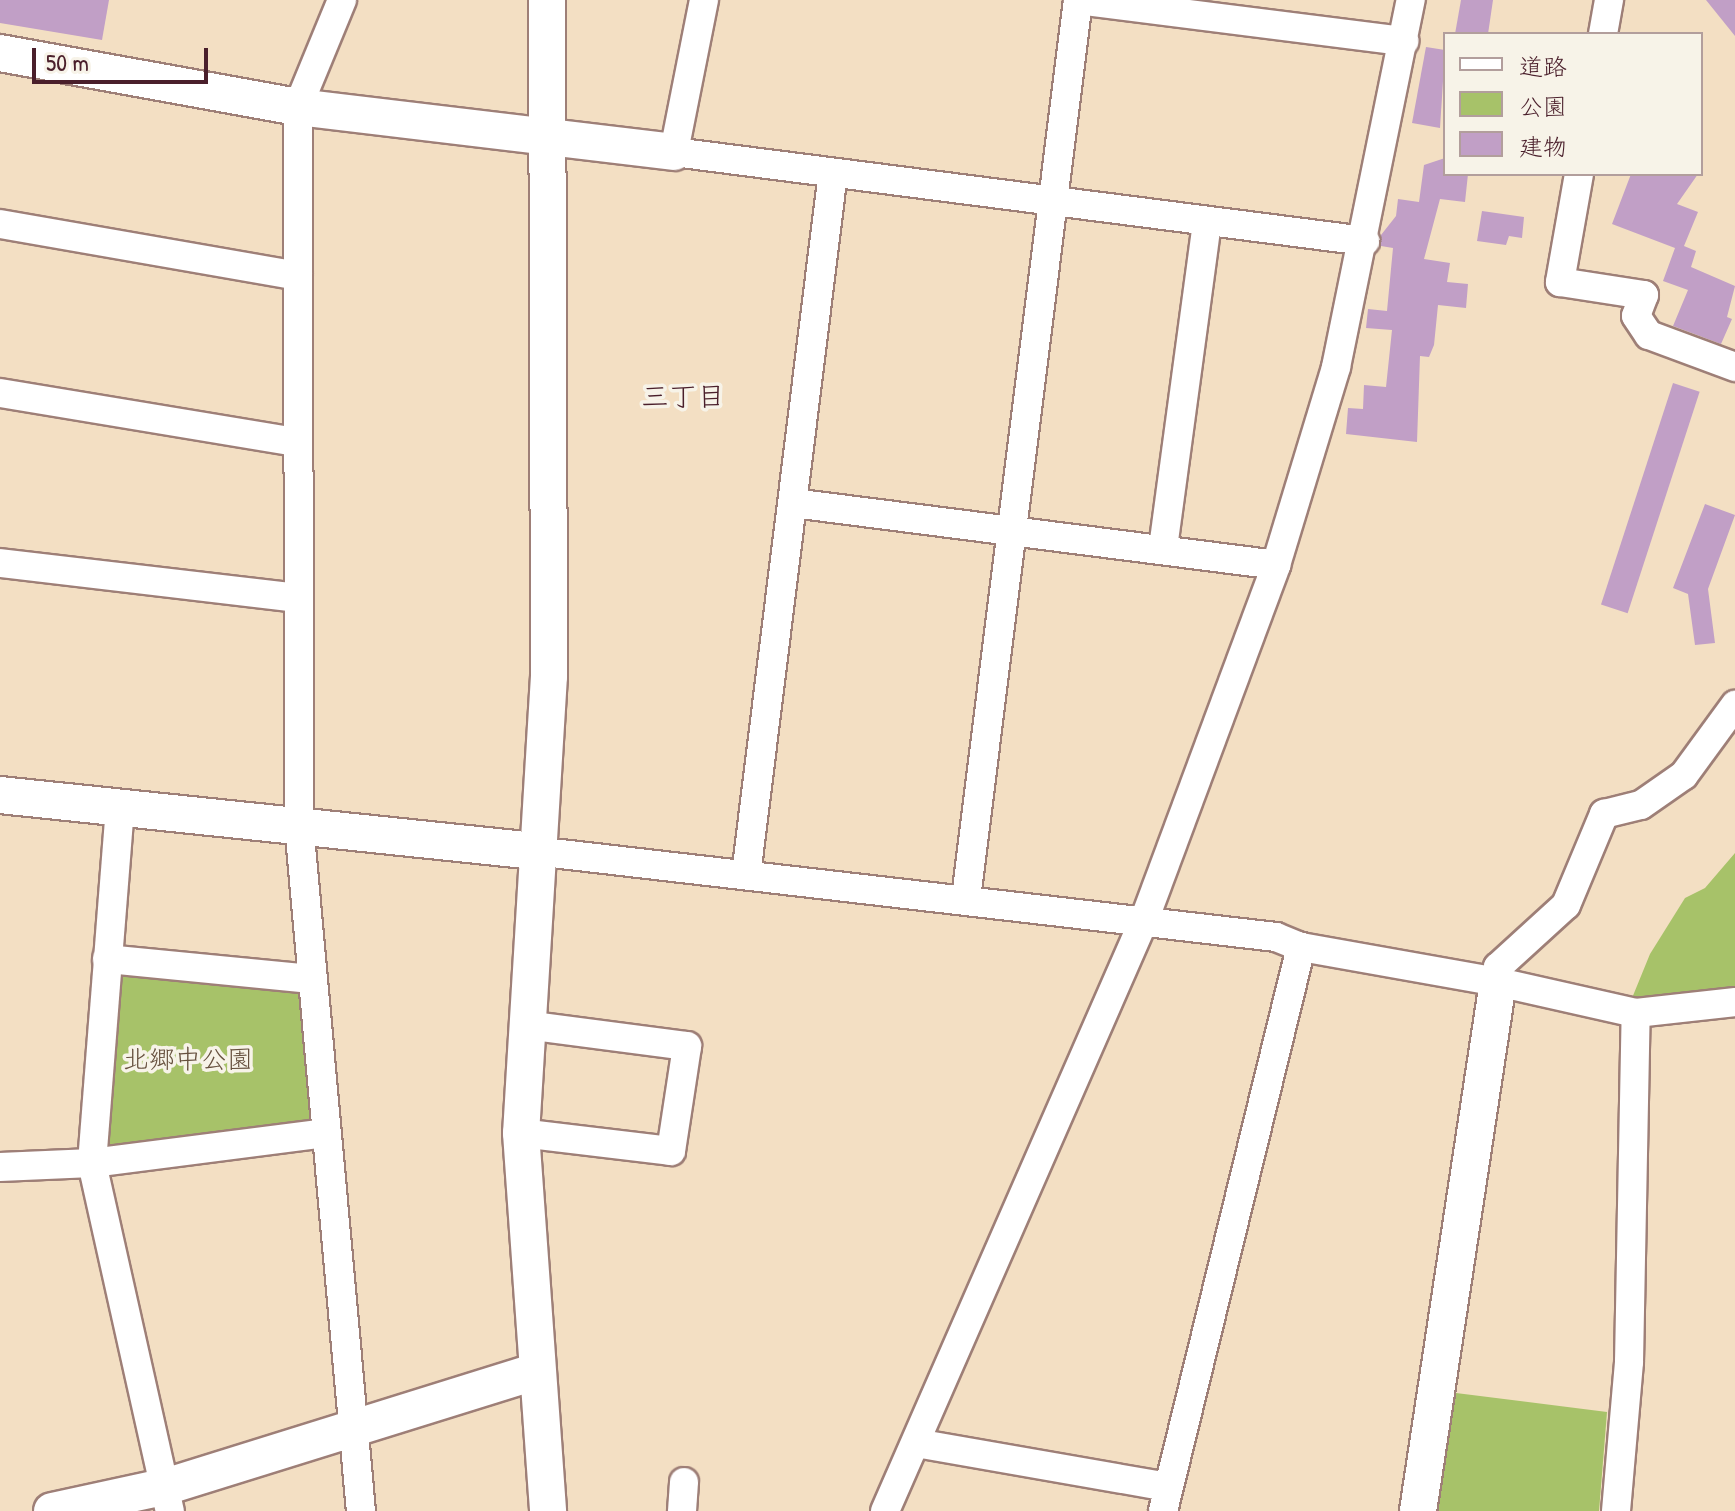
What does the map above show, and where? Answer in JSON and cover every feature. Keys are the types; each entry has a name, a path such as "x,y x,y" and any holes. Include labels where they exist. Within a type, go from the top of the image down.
{"street":[{"path":"342,0 298,107 299,825 310,979 361,1511"},
{"path":"547,0 549,676 535,851 521,1133 535,1372 548,1511"},
{"path":"674,152 704,0"},
{"path":"966,898 1050,201 1078,0 1404,41"},
{"path":"885,1511 1145,918 1276,565 1336,367 1365,241 1411,0"},
{"path":"1603,32 1609,0"},
{"path":"0,53 298,107 1365,241"},
{"path":"746,875 833,173"},
{"path":"1579,176 1560,282 1644,295 1636,316 1649,335 1735,367"},
{"path":"1163,548 1207,222"},
{"path":"0,224 297,276"},
{"path":"0,393 297,442"},
{"path":"793,503 1163,548 1276,565"},
{"path":"0,563 297,598"},
{"path":"1418,1511 1498,967 1566,905 1604,814 1641,805 1684,775 1735,705"},
{"path":"0,795 1145,918 1276,937 1301,947 1498,982 1636,1013 1735,1002"},
{"path":"120,807 92,1163 169,1499"},
{"path":"916,1443 1165,1499 1301,947"},
{"path":"107,959 310,979"},
{"path":"1616,1511 1629,1362 1636,1013"},
{"path":"521,1133 671,1151 687,1046 525,1025"},
{"path":"0,1167 92,1163 325,1133"},
{"path":"52,1511 169,1499 353,1427 535,1372"},
{"path":"682,1511 684,1482"}],"green space":[{"path":"1735,853 1735,989 1630,1003 1650,954 1685,898 1705,888"},
{"name":"北郷中公園","path":"114,971 300,990 314,1126 100,1148"},
{"path":"1448,1392 1607,1412 1599,1511 1434,1511"}],"building":[{"path":"0,0 109,0 102,40 0,23"},
{"path":"1461,0 1493,0 1488,32 1455,32"},
{"path":"1706,0 1735,0 1735,36"},
{"path":"1426,47 1443,50 1440,128 1412,123"},
{"path":"1443,159 1443,176 1468,176 1465,202 1440,199 1424,259 1450,263 1447,282 1468,284 1466,308 1438,305 1434,345 1429,357 1420,356 1417,442 1346,434 1348,408 1363,409 1364,385 1386,387 1392,330 1366,328 1368,309 1387,311 1393,248 1381,246 1381,235 1396,216 1398,199 1419,202 1424,165"},
{"path":"1630,176 1697,176 1677,204 1698,212 1684,246 1696,251 1691,267 1735,286 1727,317 1732,319 1721,344 1673,326 1688,290 1663,281 1675,248 1612,224"},
{"path":"1482,211 1524,217 1522,238 1509,236 1506,245 1477,241"},
{"path":"1673,383 1700,392 1628,613 1601,605"},
{"path":"1705,504 1735,515 1708,589 1715,643 1695,645 1688,594 1673,588"}],"district":[{"name":"三丁目","path":"683,396"}]}
